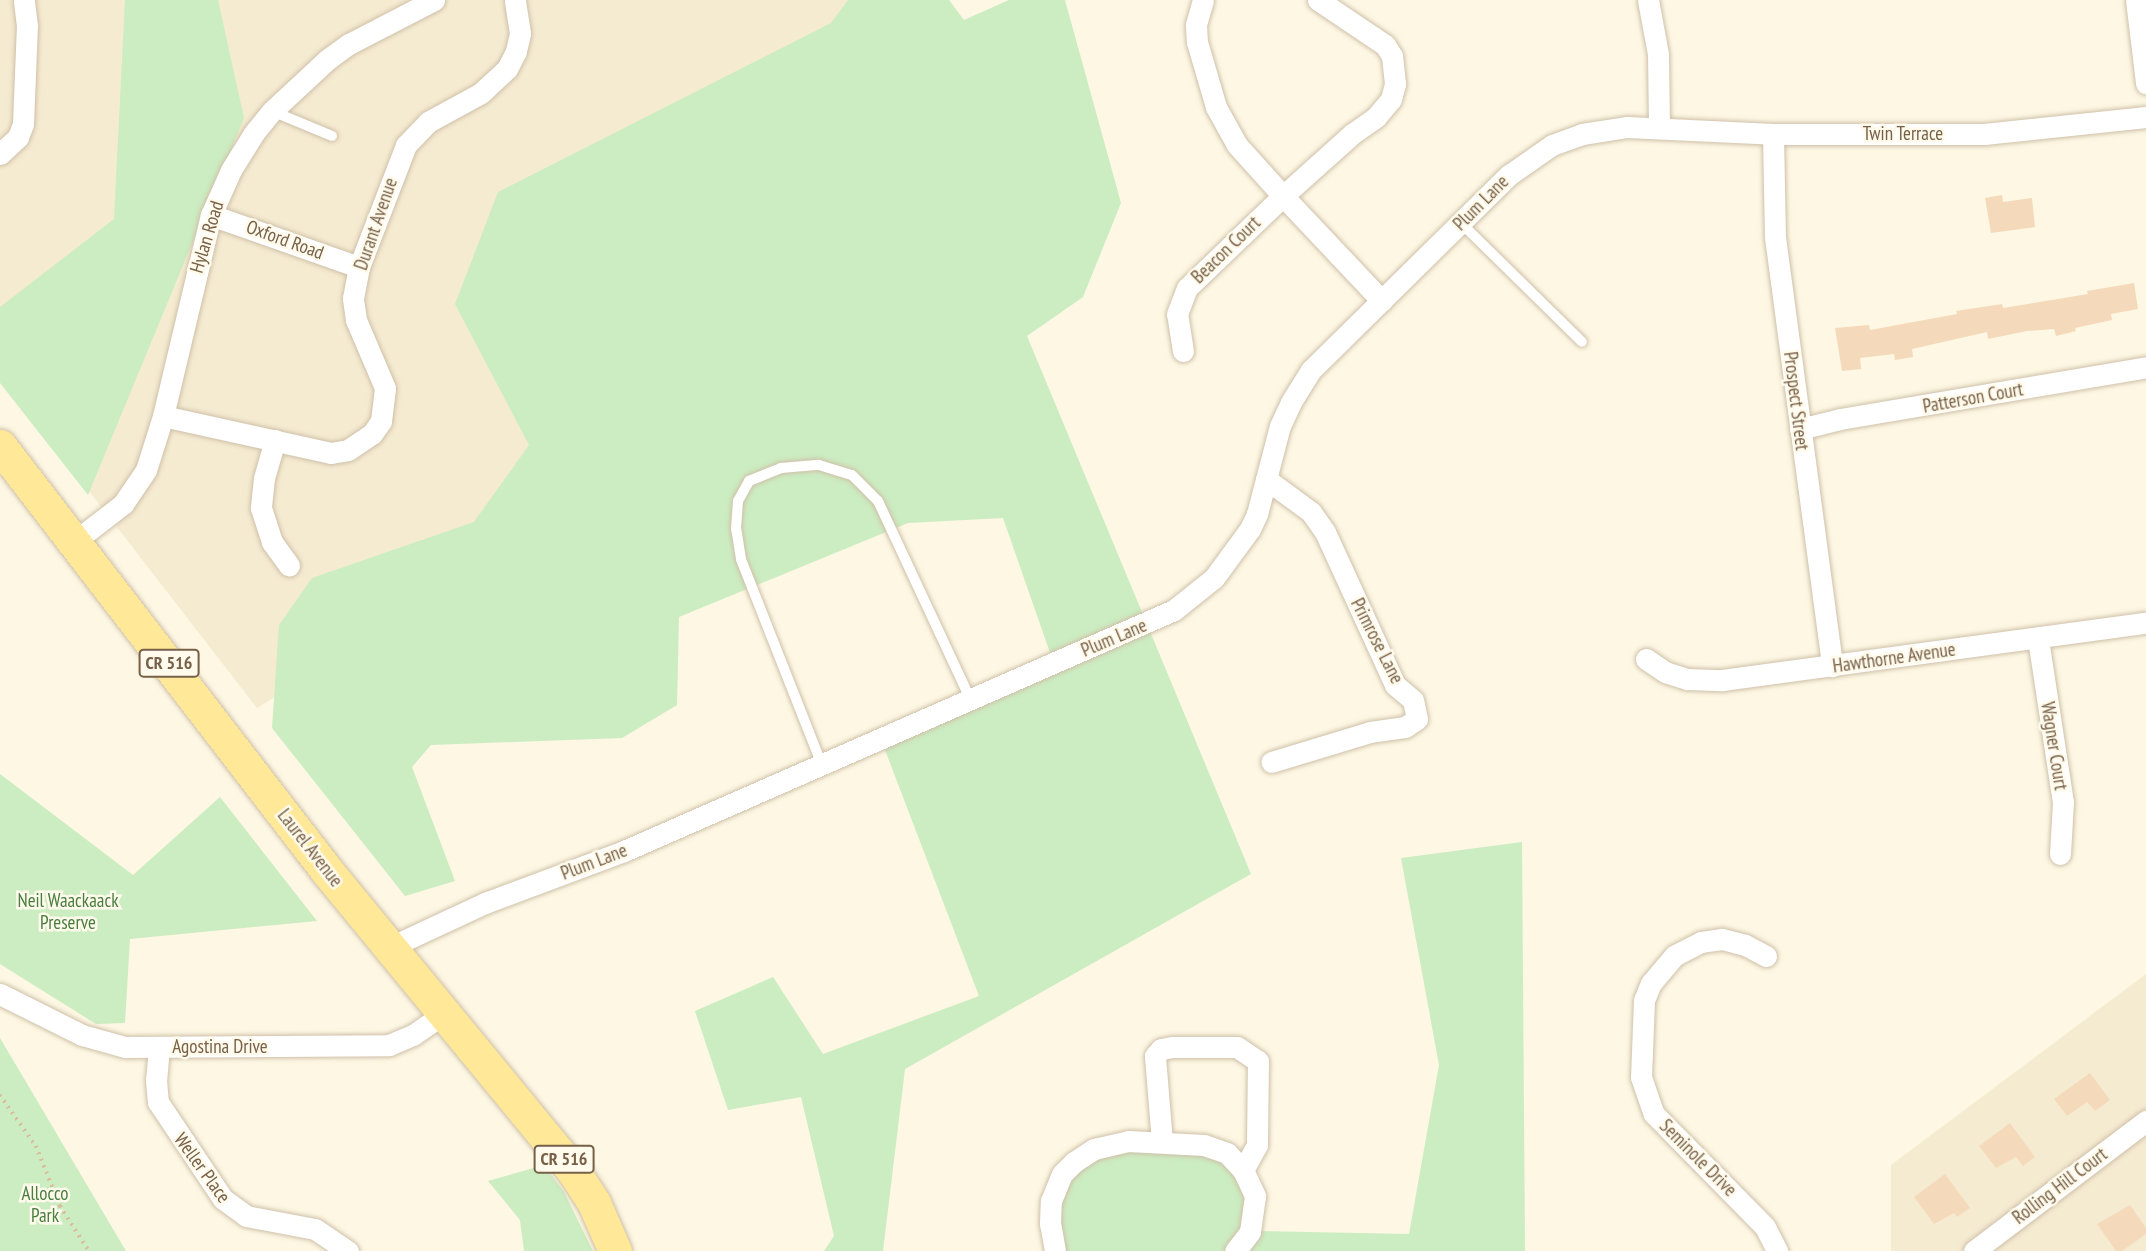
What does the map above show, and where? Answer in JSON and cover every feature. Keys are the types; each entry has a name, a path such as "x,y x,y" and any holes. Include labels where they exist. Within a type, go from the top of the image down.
{"main road":[{"name":"Laurel Avenue","path":"0,446 388,948 574,1172 594,1203 615,1251"}],"street":[{"path":"0,154 18,136 23,124 27,26 23,0"},
{"name":"Hylan Road","path":"75,541 105,519 131,494 146,470 163,416 211,215 231,170 272,111 308,75 349,44 434,0"},
{"name":"Durant Avenue","path":"163,416 323,452 348,450 362,443 381,421 385,388 356,320 353,298 359,267 406,145 428,122 481,93 507,69 516,51 520,33 514,0"},
{"path":"1203,0 1196,25 1197,42 1216,107 1237,145 1382,300"},
{"name":"Beacon Court","path":"1183,351 1177,314 1187,288 1283,196 1352,134 1376,117 1391,99 1396,71 1385,45 1318,0"},
{"path":"1648,0 1658,54 1659,128"},
{"path":"2136,0 2146,83"},
{"name":"Twin Terrace","path":"1659,128 1773,134 1984,134 2146,117"},
{"name":"Plum Lane","path":"388,948 485,903 624,850 1161,618 1199,591 1231,559 1250,529 1280,426 1300,385 1324,355 1516,169 1552,145 1598,130 1659,128"},
{"name":"Prospect Street","path":"1773,134 1775,237 1832,666"},
{"name":"Oxford Road","path":"211,215 359,267"},
{"name":"Patterson Court","path":"1800,429 1840,419 2146,367"},
{"path":"275,440 264,478 261,508 272,542 289,565"},
{"name":"Primrose Lane","path":"1266,479 1311,512 1325,532 1395,685 1413,700 1417,719 1405,727 1370,732 1270,762"},
{"name":"Hawthorne Avenue","path":"1646,659 1665,672 1702,681 2146,623"},
{"name":"Wagner Court","path":"2038,639 2063,802 2060,853"},
{"name":"Seminole Drive","path":"1766,956 1745,945 1722,939 1701,942 1674,956 1651,983 1644,1000 1641,1077 1654,1114 1765,1227 1777,1251"},
{"name":"Agostina Drive","path":"0,994 93,1040 125,1047 389,1045 412,1035 443,1014"},
{"name":"Weller Place","path":"159,1047 156,1080 158,1102 223,1199 246,1216 315,1229 348,1251"},
{"path":"1162,1142 1155,1056 1161,1049 1172,1047 1237,1047 1258,1061 1257,1145 1243,1170"},
{"name":"Rolling Hill Court","path":"1975,1251 2146,1121"},
{"path":"1055,1251 1050,1224 1051,1201 1062,1174 1094,1149 1114,1143 1162,1142 1204,1145 1222,1150 1243,1170 1255,1196 1253,1220 1250,1232 1235,1251"}],"lane":[{"path":"272,111 332,136"},
{"path":"1462,224 1582,342"},
{"path":"822,765 741,559 736,529 738,500 749,481 781,467 819,465 852,475 878,501 971,700"}],"path":[{"path":"0,1095 36,1146 60,1206 89,1251"}],"shaded area":[{"path":"0,0 895,0 567,446 514,548 257,708 0,376"},
{"path":"2146,974 2146,1251 1891,1251 1891,1165"}],"green space":[{"path":"125,0 218,0 244,118 88,495 0,383 0,307 114,219"},
{"path":"848,0 949,0 964,20 1009,0 1065,0 1121,203 1083,297 1027,336 1251,874 905,1069 883,1251 824,1251 834,1236 801,1097 728,1110 695,1011 773,977 823,1054 979,996 882,742 1055,667 1003,518 908,523 679,617 677,705 622,738 431,745 412,767 455,881 405,896 272,728 279,625 312,578 474,522 529,445 455,304 498,192 831,23"},
{"name":"Neil Waackaack Preserve","path":"0,774 133,875 220,797 317,921 130,939 125,1023 96,1024 0,964"},
{"path":"1522,842 1525,1251 1061,1251 1048,1223 1077,1159 1138,1146 1228,1155 1257,1231 1409,1234 1439,1065 1401,858"},
{"name":"Allocco Park","path":"0,1038 126,1251 0,1251"},
{"path":"544,1165 564,1192 593,1251 524,1251 520,1220 488,1181"}],"building":[{"path":"2002,195 2003,202 2032,198 2035,227 1991,233 1985,198"},
{"path":"2134,283 2138,309 2111,314 2112,320 2075,328 2076,331 2056,336 2054,329 2027,331 1988,339 1987,332 1912,349 1913,357 1895,360 1894,354 1860,358 1861,369 1842,371 1835,328 1869,325 1870,330 1957,314 1956,311 2002,304 2003,308 2088,294 2087,291"},
{"path":"2090,1073 2110,1100 2095,1111 2087,1102 2067,1116 2054,1099"},
{"path":"2010,1123 2035,1157 2023,1166 2016,1157 1996,1168 1979,1146"},
{"path":"1945,1174 1970,1208 1957,1217 1954,1213 1934,1224 1914,1197"},
{"path":"2130,1205 2146,1228 2146,1234 2122,1251 2116,1251 2097,1224"}]}
